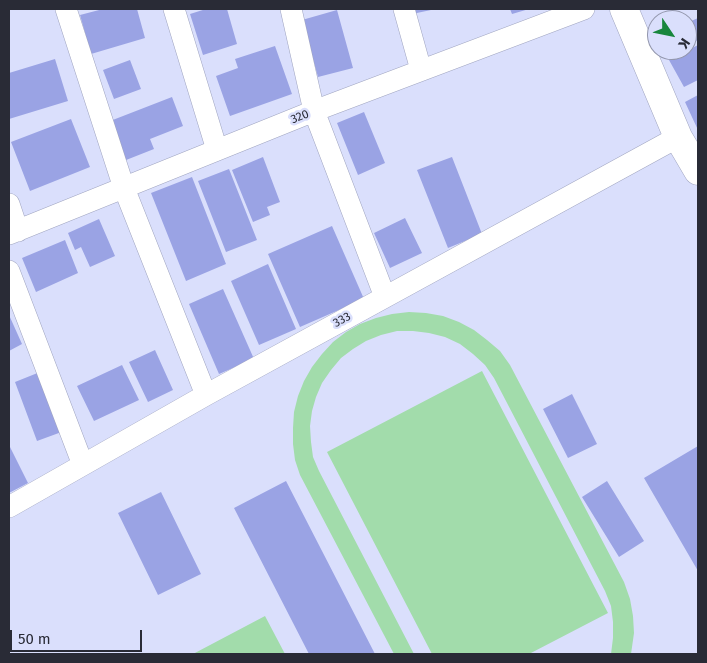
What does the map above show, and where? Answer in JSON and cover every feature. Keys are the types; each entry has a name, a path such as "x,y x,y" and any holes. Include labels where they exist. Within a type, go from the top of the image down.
{"street":[{"path":"66,9 124,188 206,395"},
{"path":"174,9 217,150"},
{"path":"291,9 314,111 385,297"},
{"path":"404,9 421,70"},
{"name":"320","path":"13,232 314,111 584,9"},
{"path":"624,9 678,137 698,171"},
{"name":"333","path":"9,507 206,395 678,137"},
{"path":"9,204 13,232"},
{"path":"9,271 83,465"}],"green space":[{"path":"409,312 443,316 459,322 487,340 500,351 510,365 624,582 633,616 634,633 631,654 611,654 613,622 611,606 605,591 494,378 485,365 460,344 445,337 413,331 397,331 366,341 341,358 322,383 312,411 310,426 313,457 319,471 414,654 394,654 300,475 295,460 293,428 294,412 304,381 312,367 333,342 360,324 392,314"},
{"path":"482,371 608,613 529,654 432,654 327,452"},
{"path":"265,616 285,654 193,654"}],"building":[{"path":"103,9 137,9 145,38 91,54 80,15"},
{"path":"206,9 227,9 237,44 203,55 190,14"},
{"path":"411,9 431,9 431,10 412,14"},
{"path":"510,9 529,9 512,14"},
{"path":"337,10 353,68 318,77 302,20"},
{"path":"697,18 698,18 697,40"},
{"path":"275,46 292,94 230,116 216,76 238,68 235,59"},
{"path":"697,46 698,80 684,87 669,60 697,60"},
{"path":"55,59 68,101 9,119 9,73"},
{"path":"130,60 141,89 114,99 103,70"},
{"path":"698,95 698,130 685,102"},
{"path":"172,97 183,126 150,139 154,149 121,162 105,123"},
{"path":"364,112 385,163 358,175 337,123"},
{"path":"71,119 90,167 30,191 11,142"},
{"path":"263,157 280,202 267,207 270,215 253,222 232,170"},
{"path":"452,157 482,234 448,248 417,170"},
{"path":"229,169 257,240 226,252 198,181"},
{"path":"192,177 226,264 186,281 151,193"},
{"path":"405,218 422,253 390,268 374,233"},
{"path":"99,219 115,256 90,267 81,247 75,250 68,233"},
{"path":"332,226 364,299 300,327 268,254"},
{"path":"65,240 78,273 36,292 22,258"},
{"path":"268,264 296,329 259,345 231,281"},
{"path":"223,289 254,359 219,374 189,304"},
{"path":"9,315 22,344 9,351"},
{"path":"155,350 173,390 148,402 129,362"},
{"path":"122,365 139,400 94,421 77,386"},
{"path":"45,370 67,430 37,441 15,382"},
{"path":"572,394 597,444 568,458 543,409"},
{"path":"9,445 28,483 9,493"},
{"path":"698,446 698,571 644,478"},
{"path":"286,481 375,654 309,654 234,508"},
{"path":"607,481 644,541 619,557 582,497"},
{"path":"161,492 201,574 158,595 118,513"}]}
